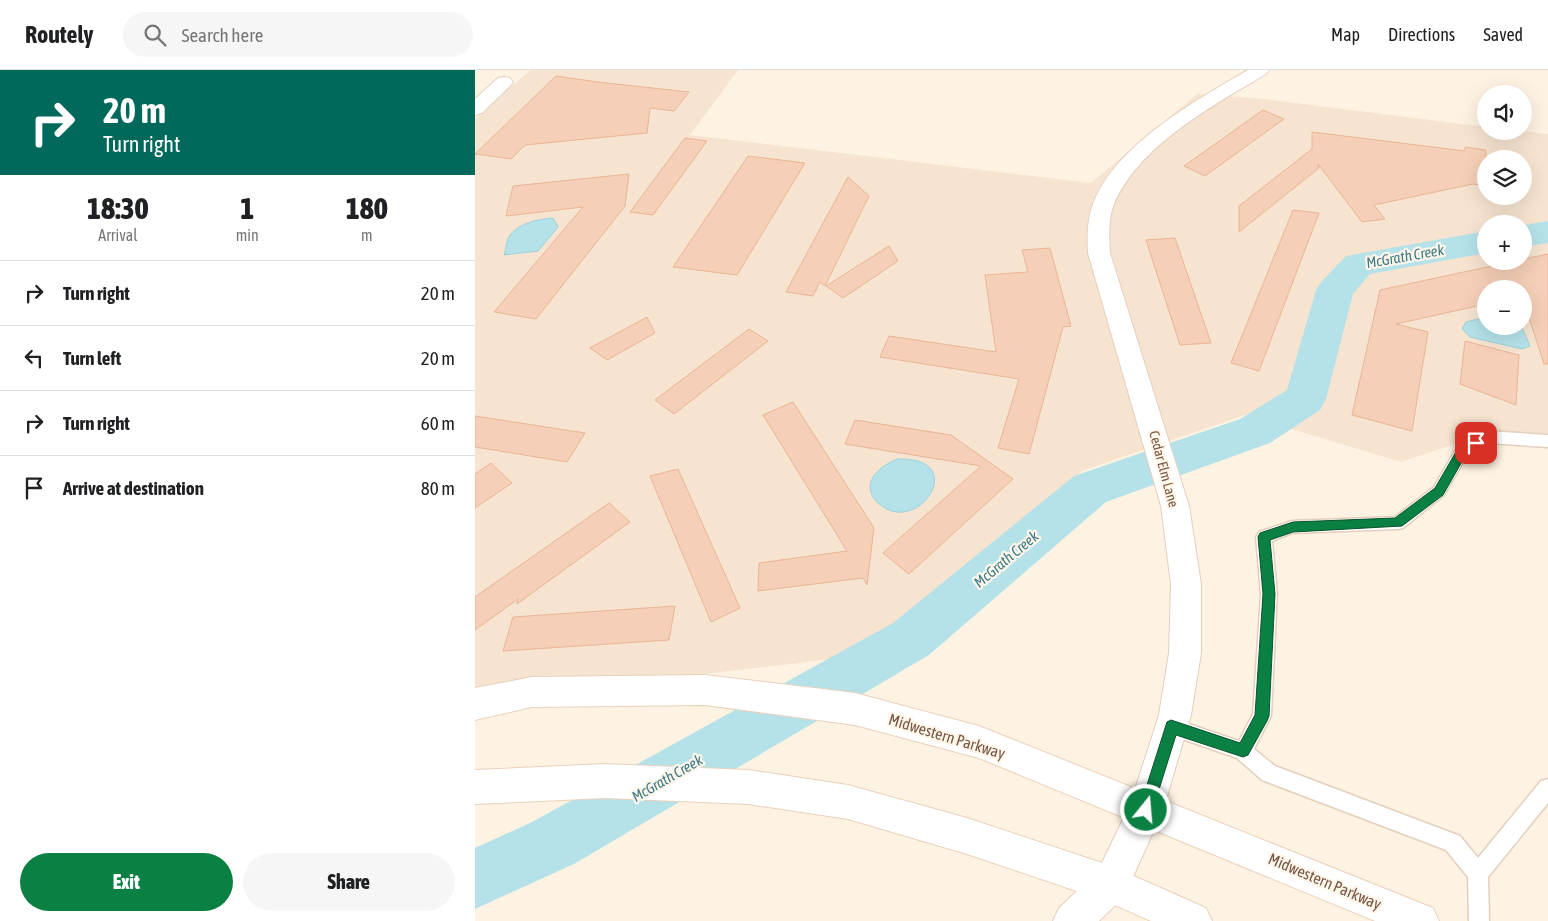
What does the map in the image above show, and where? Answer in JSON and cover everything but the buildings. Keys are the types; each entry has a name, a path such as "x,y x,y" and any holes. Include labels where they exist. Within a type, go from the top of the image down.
{"street":[{"name":"Cedar Elm Lane","path":"1071,921 1111,884 1146,810 1171,726 1185,653 1186,584 1175,506 1158,444 1099,253 1098,238 1103,205 1115,182 1132,162 1174,125 1201,106 1261,70"},
{"path":"475,109 504,82 485,80"},
{"name":"Midwestern Parkway","path":"475,704 532,692 705,690 855,709 979,742 1421,921"},
{"path":"475,788 488,785 605,781 748,787 848,802 967,836 1111,884 1193,921"}],"lane":[{"path":"1243,750 1262,716 1269,594 1264,537 1293,527 1398,523 1439,491 1464,448 1487,437 1548,441"},
{"path":"1171,726 1243,750 1269,773 1453,843 1478,874 1479,921"},
{"path":"1478,874 1548,788"}],"shaded area":[{"path":"530,70 738,70 690,135 1091,183 1197,94 1256,98 1477,126 1477,140 1532,140 1532,132 1548,134 1548,442 1467,440 1401,462 1245,415 1082,471 887,653 695,675 530,683 475,694 475,119"}],"water":[{"path":"553,218 558,227 538,251 504,255 508,239 521,226 534,221"},
{"path":"1477,319 1477,335 1525,335 1530,346 1522,349 1470,337 1462,329 1466,322"},
{"path":"898,459 920,462 932,470 934,482 930,494 921,504 908,511 893,511 878,503 872,496 870,489 871,482 878,471"}],"waterway":[{"name":"McGrath Creek","path":"1532,235 1548,232"},
{"name":"McGrath Creek","path":"475,879 553,843 911,639 1090,489 1255,431 1305,399 1335,290 1359,264 1477,244"}],"route":[{"path":"1146,810 1171,726 1243,750 1262,716 1269,594 1264,537 1293,527 1398,523 1439,491 1464,448 1476,443"}]}
